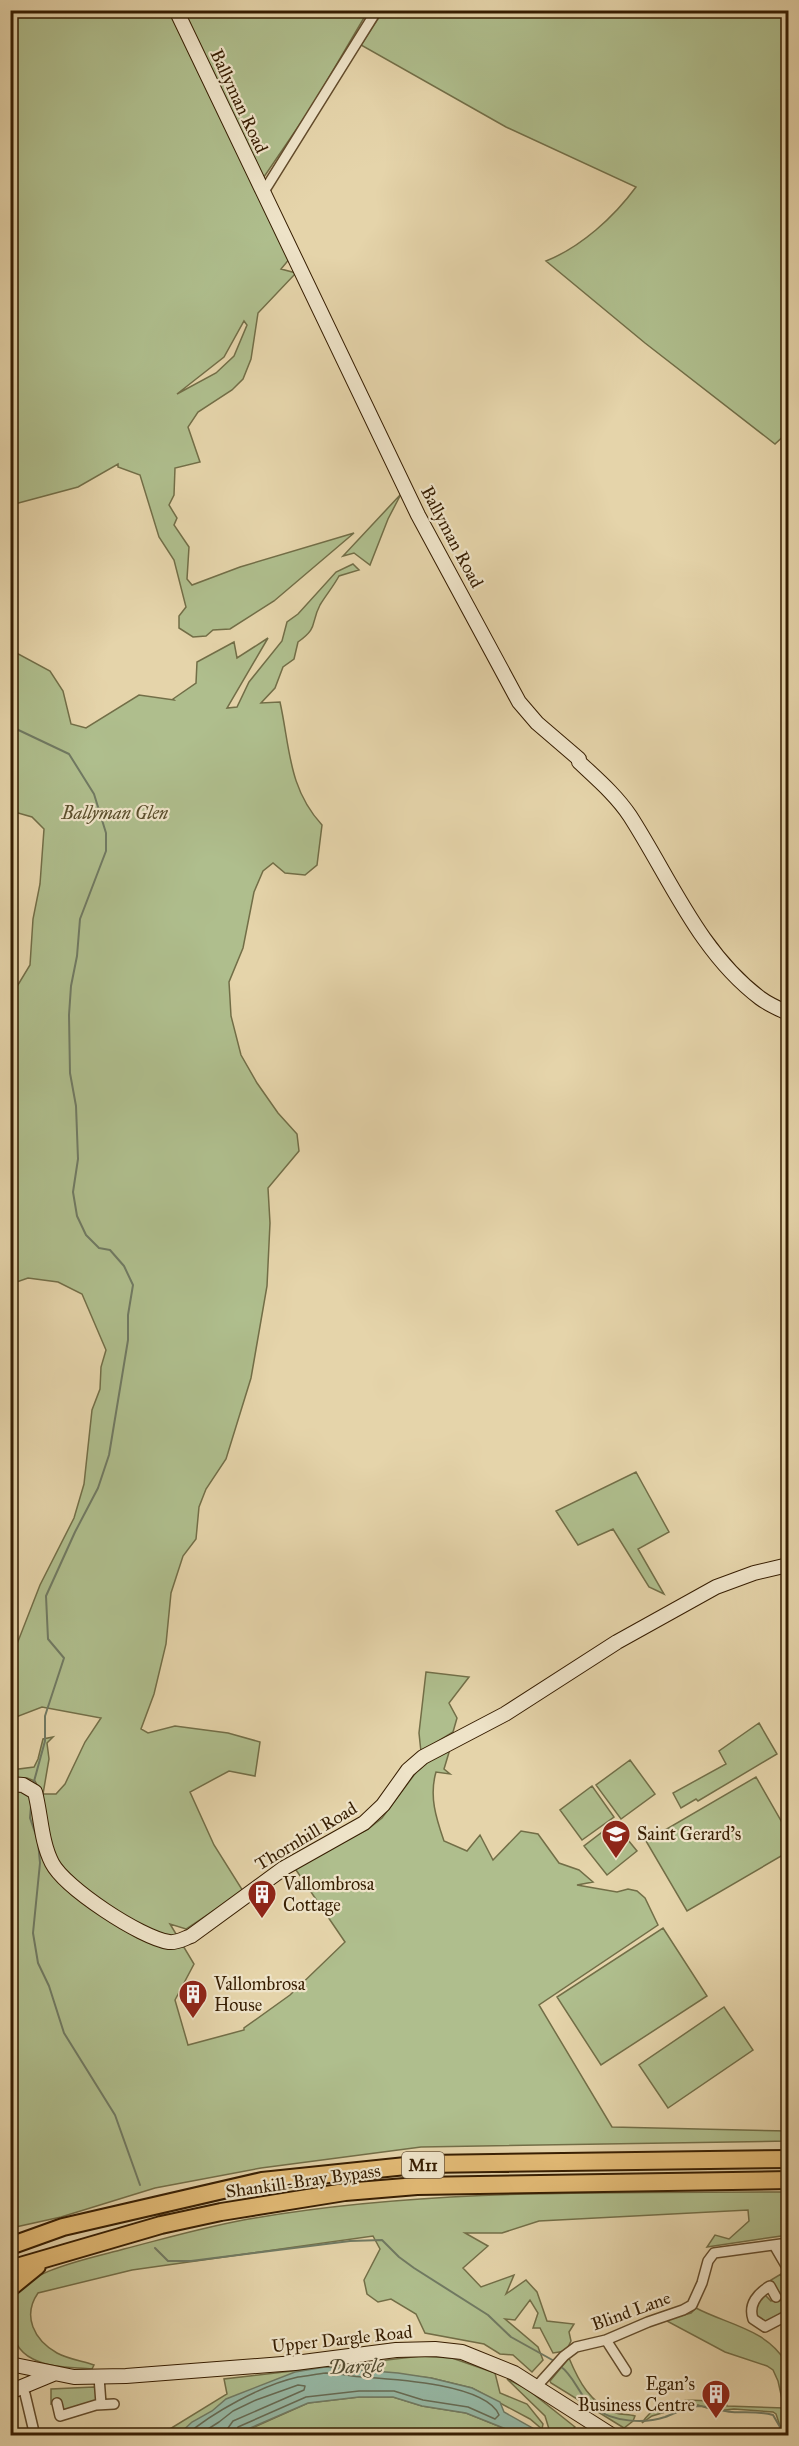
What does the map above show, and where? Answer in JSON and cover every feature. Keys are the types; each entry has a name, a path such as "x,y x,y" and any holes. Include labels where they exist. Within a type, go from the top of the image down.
{"highway":[{"name":"Shankill-Bray Bypass","path":"10,2246 63,2227 262,2181 425,2164 789,2159"},
{"name":"Shankill-Bray Bypass","path":"10,2269 161,2225 221,2212 345,2192 417,2186 789,2180"},
{"path":"10,2238 63,2227"},
{"path":"10,2288 50,2257"}],"street":[{"name":"Ballyman Road","path":"176,10 418,515 519,702 537,723 579,759 579,762 614,794 629,814 719,960 762,999 789,1013"},
{"path":"263,193 376,10"},
{"name":"Thornhill Road","path":"23,1787 51,1861 65,1882 100,1908 142,1931 167,1942 178,1942 191,1936 284,1868 364,1823 383,1805 408,1770 423,1757 506,1714 617,1642 716,1587 754,1573 789,1565"},
{"name":"Blind Lane","path":"537,2386 564,2356 576,2348 606,2340 692,2305 702,2283 708,2261 714,2253 789,2243"},
{"path":"774,2245 789,2269"},
{"path":"776,2297 770,2286 758,2293 752,2309 753,2319 765,2327 789,2315"},
{"path":"606,2340 626,2371"},
{"name":"Upper Dargle Road","path":"10,2364 53,2374 99,2377 214,2370 396,2350 435,2349 462,2352 487,2360 537,2386 559,2403 613,2436"},
{"path":"10,2364 15,2377 16,2393 35,2436"},
{"name":"Upper Dargle Road","path":"16,2393 53,2374"},
{"path":"99,2377 101,2404"},
{"path":"57,2403 60,2416 101,2404 114,2404"}],"green space":[{"path":"11,11 368,11 311,108 257,187 291,257 281,269 296,273 258,313 251,359 243,379 232,390 198,412 188,427 200,462 175,468 174,495 169,505 177,518 174,525 189,547 187,579 192,585 240,567 354,533 274,601 230,629 213,630 206,636 193,637 179,628 179,616 186,607 174,560 159,537 140,475 118,467 118,464 78,487 11,505","holes":["244,321 247,325 234,356 216,373 177,394 224,357"]},
{"path":"383,11 788,11 788,432 775,444 645,343 546,261 572,248 596,230 618,209 636,187 506,127 361,45"},
{"path":"401,494 388,519 370,565 354,553 343,556"},
{"name":"Ballyman Glen","path":"353,564 359,570 339,576 320,605 312,629 298,642 294,659 283,667 275,688 261,703 280,702 296,782 311,811 322,825 317,865 305,875 285,873 273,863 263,871 254,892 243,948 229,982 231,1016 241,1055 278,1113 297,1134 299,1151 268,1188 270,1223 267,1286 251,1378 226,1459 206,1489 199,1507 196,1539 183,1556 171,1593 166,1644 154,1694 141,1729 148,1733 175,1726 228,1733 260,1742 255,1776 229,1771 190,1792 214,1845 243,1891 186,1929 170,1924 194,1964 175,2000 188,2045 244,2030 290,1995 345,1942 294,1867 368,1829 382,1818 417,1771 450,1749 444,1769 450,1774 436,1772 433,1790 436,1815 444,1841 467,1851 480,1835 493,1860 521,1831 538,1834 559,1863 579,1870 593,1882 577,1885 617,1892 628,1889 637,1891 645,1898 658,1925 539,2005 612,2127 788,2131 788,2141 421,2147 261,2168 155,2188 61,2217 11,2228 11,1789 42,1794 35,1781 27,1778 11,1778 11,1770 34,1767 43,1739 53,1737 47,1743 49,1759 43,1794 56,1794 65,1784 85,1742 101,1718 42,1707 11,1719 11,1652 17,1644 40,1585 74,1518 84,1484 92,1410 100,1389 101,1367 106,1350 82,1294 58,1282 28,1278 11,1284 10,998 30,965 44,829 32,817 11,811 11,650 50,671 63,691 71,724 86,728 139,695 174,700 196,683 197,662 234,642 237,658 268,638 227,708 237,707 249,682 282,641 287,622 298,614 336,572"},
{"path":"636,1472 669,1532 638,1549 664,1594 649,1587 613,1529 578,1545 556,1511"},
{"path":"426,1672 469,1677 449,1703 457,1718 453,1732 421,1752 419,1733"},
{"path":"759,1723 777,1754 698,1801 696,1799 681,1808 673,1793 726,1764 719,1751"},
{"path":"630,1760 655,1794 621,1819 596,1785"},
{"path":"756,1777 788,1833 788,1852 687,1911 646,1841"},
{"path":"592,1786 614,1817 582,1840 560,1810"},
{"path":"614,1823 637,1851 607,1875 584,1846"},
{"path":"663,1928 707,1996 601,2065 557,1997"},
{"path":"724,2007 753,2050 668,2108 639,2065"},
{"path":"788,2192 788,2235 707,2247 715,2235 729,2239 749,2221 748,2210 539,2221 502,2233 465,2233 488,2246 463,2268 481,2287 514,2275 506,2294 526,2280 537,2292 547,2321 574,2324 569,2332 571,2341 566,2351 553,2353 540,2328 533,2328 538,2313 530,2300 515,2320 505,2319 538,2347 543,2360 532,2372 513,2355 500,2354 484,2344 425,2333 416,2314 391,2299 378,2302 367,2294 364,2280 380,2249 373,2236 132,2270 38,2293 31,2310 33,2327 37,2334 49,2348 70,2358 94,2365 92,2369 54,2366 33,2359 19,2348 12,2333 11,2303 17,2292 42,2274 96,2256 239,2221 321,2208 454,2197 521,2194"},
{"path":"781,2274 788,2284 788,2310 765,2324 754,2316 759,2296 764,2294 771,2301 781,2295 771,2280"},
{"path":"696,2308 756,2334 777,2350 785,2361 788,2360 788,2435 783,2435 776,2414 773,2412 734,2409 716,2411 698,2405 652,2416 642,2423 658,2408 680,2401 703,2400 726,2403 727,2406 784,2408 773,2370 725,2352 665,2320 691,2313"},
{"path":"421,2356 452,2358 495,2373 500,2393 527,2404 543,2424 542,2429 530,2419 472,2388 431,2378 377,2372 180,2432 178,2435 152,2436 165,2432 227,2394 224,2379"},
{"path":"569,2358 581,2383 592,2398 616,2413 635,2416 633,2421 624,2428 551,2383 550,2381"},
{"path":"507,2379 527,2389 575,2427 568,2434 570,2435 557,2435 549,2429 545,2416"},
{"path":"97,2388 96,2402 66,2411 63,2410 60,2402 51,2404 51,2389"},
{"path":"359,2397 393,2397 422,2406 466,2413 521,2435 234,2436 308,2403"}],"water":[{"path":"325,2367 398,2373 472,2388 500,2402 504,2412 545,2435 521,2435 466,2413 422,2406 393,2397 359,2397 308,2403 234,2435 178,2435 192,2422 212,2411 226,2399 295,2372"}],"waterway":[{"path":"10,726 69,754 94,794 106,833 106,851 80,919 77,956 71,986 70,1073 76,1106 78,1159 73,1192 77,1216 86,1235 99,1248 110,1250 124,1266 133,1285 128,1315 128,1340 109,1455 98,1488 46,1596 48,1639 64,1658 45,1716 45,1741 33,1785"},
{"path":"31,1806 30,1818 38,1841 40,1863 33,1933 38,1963 49,1986 64,2033 115,2115 140,2185"},
{"path":"155,2248 168,2261 191,2261 350,2241 382,2240 414,2268 488,2315 511,2337 556,2362"},
{"path":"560,2366 570,2375 584,2398 594,2408 619,2419 648,2421 700,2406 732,2412 773,2415 780,2427 780,2436"}],"place":[{"name":"Saint Gerard's","path":"616,1860"},
{"name":"Vallombrosa Cottage","path":"262,1920"},
{"name":"Vallombrosa House","path":"193,2020"},
{"name":"Egan's Business Centre","path":"716,2420"}],"water label":[{"name":"Dargle","path":"356,2366"}]}
